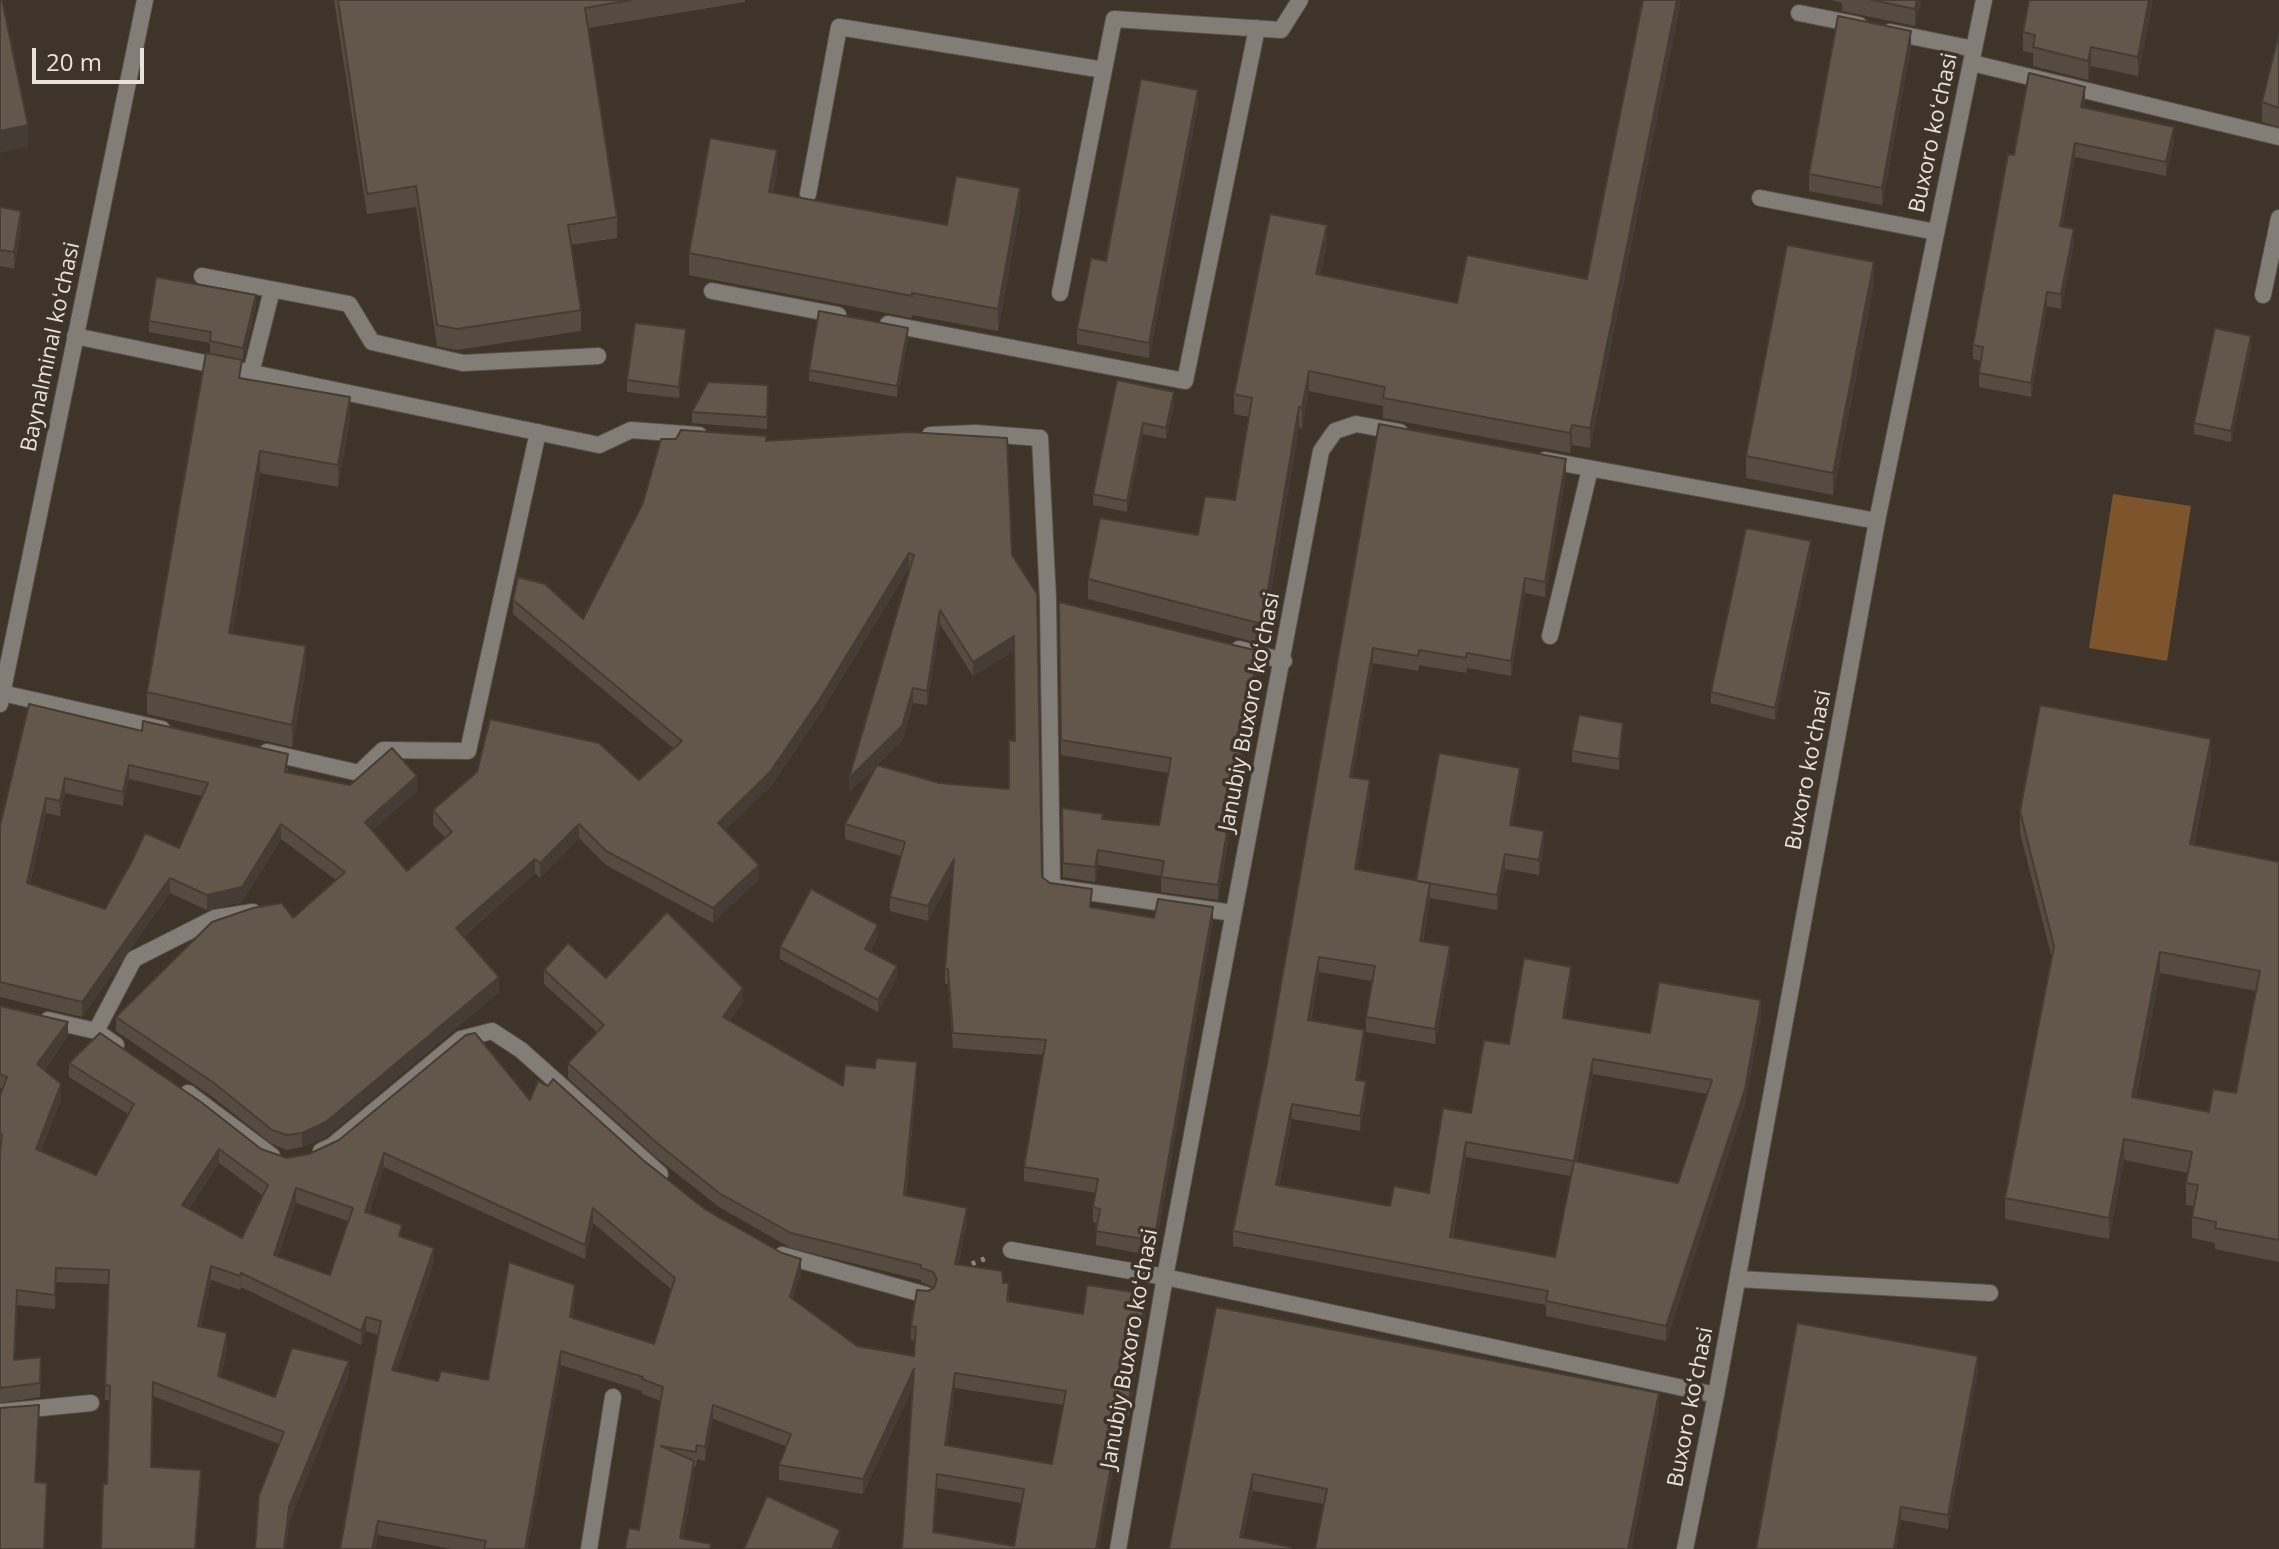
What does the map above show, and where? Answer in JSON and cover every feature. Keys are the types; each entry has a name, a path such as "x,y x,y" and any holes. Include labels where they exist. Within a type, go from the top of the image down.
{"street":[{"name":"Baynalminal koʻchasi","path":"1,699 145,0"},
{"path":"1060,293 1114,19 1281,30 1300,0"},
{"name":"Buxoro koʻchasi","path":"1685,1549 1738,1279 1877,521 1984,0"},
{"path":"1799,13 2279,137"},
{"path":"808,194 839,27 1104,70"},
{"path":"712,291 1185,381 1257,28"},
{"path":"1760,198 1936,232"},
{"path":"2263,295 2279,218"},
{"path":"202,276 349,304 372,342 463,363 598,356"},
{"path":"251,373 272,290"},
{"path":"75,336 599,445 631,430 721,437"},
{"name":"Janubiy Buxoro koʻchasi","path":"1118,1549 1165,1277 1284,661 1321,451 1335,431 1356,424 1418,436"},
{"path":"250,749 359,773 383,750 468,751 538,432"},
{"path":"916,436 975,433 1040,438 1055,602 1052,887 1233,913"},
{"path":"1528,457 1877,521"},
{"path":"1550,636 1590,469"},
{"path":"1225,646 1284,661"},
{"path":"1,699 173,731"},
{"path":"96,1031 134,959 215,918 269,909"},
{"path":"27,1016 96,1031 133,1056"},
{"path":"305,1158 332,1146 461,1039 492,1031 521,1050 671,1183"},
{"path":"171,1081 267,1154 286,1161"},
{"path":"762,1244 787,1258 926,1295"},
{"path":"1011,1250 1165,1277 1716,1395"},
{"path":"1738,1279 1990,1293"},
{"path":"589,1549 613,1397"},
{"path":"0,1412 91,1403"}],"path":[{"path":"968,1276 971,1264 1011,1250"}],"shaded area":[{"path":"2113,494 2191,506 2167,661 2089,648"}],"building":[{"path":"0,0 28,125 0,131"},
{"path":"338,0 631,0 585,8 617,217 568,225 581,310 457,329 437,325 416,186 367,194"},
{"path":"1643,0 1677,0 1590,428 1572,425 1570,433 1383,398 1385,387 1309,371 1302,408 1299,407 1262,624 1088,579 1100,518 1198,535 1205,496 1235,500 1252,398 1234,394 1270,214 1327,225 1316,274 1457,303 1467,255 1587,279"},
{"path":"1872,0 1917,0 1915,9"},
{"path":"2029,0 2149,0 2138,57 2091,47 2088,61 2033,47 2035,35 2023,32"},
{"path":"1838,16 1911,31 1882,188 1809,174"},
{"path":"2279,33 2279,108 2262,102"},
{"path":"2029,73 2085,87 2081,107 2174,127 2166,162 2075,143 2060,226 2074,229 2061,294 2047,292 2031,383 1979,373 1983,347 1973,345 2008,154 2014,155"},
{"path":"1141,79 1198,90 1149,343 1077,329 1091,258 1106,261"},
{"path":"710,138 777,150 769,192 947,225 956,176 1020,188 998,309 912,293 912,296 689,253"},
{"path":"0,207 21,211 14,252 0,250"},
{"path":"1787,245 1874,262 1833,473 1746,456"},
{"path":"156,277 256,295 243,348 210,341 211,332 149,321"},
{"path":"819,311 908,328 897,386 809,370"},
{"path":"635,323 686,329 679,387 627,380"},
{"path":"2215,328 2251,336 2231,431 2194,423"},
{"path":"206,353 242,360 239,378 350,397 338,465 260,451 229,633 306,646 292,725 147,692"},
{"path":"1117,380 1174,392 1166,428 1143,423 1127,501 1093,494"},
{"path":"708,382 768,385 767,417 692,412"},
{"path":"1379,424 1566,459 1545,582 1525,578 1511,661 1467,653 1466,658 1419,650 1418,656 1373,648 1350,777 1370,780 1355,869 1430,883 1420,941 1450,946 1435,1029 1366,1017 1375,966 1319,957 1308,1020 1364,1030 1356,1080 1366,1081 1360,1116 1292,1104 1276,1185 1390,1206 1394,1186 1429,1193 1443,1108 1471,1113 1484,1040 1509,1044 1524,958 1571,967 1563,1018 1650,1033 1659,982 1761,1000 1745,1089 1666,1326 1546,1301 1548,1291 1233,1231 1267,1064","holes":["1593,1059 1712,1080 1678,1183 1574,1161","1466,1142 1574,1161 1555,1257 1450,1237"]},
{"path":"681,430 766,436 766,441 908,432 1007,438 1012,555 1037,594 1042,877 1050,883 1092,889 1090,907 1154,918 1158,899 1213,907 1154,1241 1096,1231 1100,1209 1093,1207 1098,1179 1024,1167 1046,1040 953,1033 948,969 945,969 954,859 928,906 890,897 905,842 845,824 877,765 939,783 1009,789 1009,740 1015,741 1014,636 973,662 940,610 927,691 913,688 902,726 849,778 914,555 909,553 820,699 770,772 718,823 759,865 713,908 606,851 579,824 540,863 535,859 456,928 499,977 326,1122 302,1133 287,1135 272,1130 214,1083 116,1017 212,922 253,908 282,903 293,918 345,872 281,824 242,887 207,895 170,878 82,1002 0,982 0,826 29,704 142,731 143,721 288,754 285,772 350,785 392,748 417,776 365,822 407,871 452,832 433,810 477,772 490,719 599,743 639,780 682,741 513,600 518,577 545,584 583,619 643,503 661,439 676,439","holes":["129,765 208,783 179,848 145,833 105,909 27,883 46,798 60,801 65,778 123,792"]},
{"path":"1746,528 1811,541 1775,708 1711,692"},
{"path":"1059,602 1258,651 1218,885 1161,877 1164,861 1098,850 1095,867 1063,863 1062,808 1103,814 1102,819 1159,825 1171,758 1061,740"},
{"path":"2040,705 2211,739 2190,844 2279,862 2279,1240 2215,1228 2216,1222 2192,1217 2198,1185 2186,1183 2192,1152 2124,1139 2109,1218 2005,1198 2054,946 2020,811","holes":["2160,952 2260,971 2236,1093 2213,1089 2209,1112 2132,1097"]},
{"path":"1579,715 1623,723 1619,759 1572,751"},
{"path":"1439,753 1520,768 1510,825 1544,831 1539,860 1505,854 1497,895 1416,881"},
{"path":"811,889 878,925 865,949 897,966 878,1000 780,947"},
{"path":"667,912 743,988 723,1017 843,1086 845,1065 875,1068 876,1058 917,1062 904,1195 967,1208 955,1264 1002,1271 1003,1283 1009,1283 1007,1301 1083,1314 1087,1285 1146,1294 1129,1401 1123,1400 1096,1549 902,1549 914,1369 863,1479 779,1465 791,1434 713,1405 705,1447 697,1445 696,1452 661,1446 694,1461 680,1538 711,1544 710,1549 625,1549 629,1528 639,1530 663,1387 643,1377 561,1351 525,1549 484,1549 486,1541 378,1521 372,1549 340,1549 381,1321 366,1317 361,1331 241,1273 240,1276 211,1266 198,1326 227,1333 218,1376 275,1397 292,1348 349,1361 289,1507 284,1549 255,1549 259,1495 284,1432 153,1382 151,1467 201,1470 195,1549 101,1549 103,1483 107,1484 110,1386 105,1385 109,1270 56,1268 55,1295 17,1290 14,1360 41,1357 40,1383 0,1388 0,1096 7,1077 0,1074 0,1006 68,1022 37,1064 61,1084 36,1149 96,1175 134,1104 69,1063 100,1033 201,1102 261,1149 287,1158 309,1154 339,1140 466,1035 475,1033 530,1100 538,1081 548,1086 553,1079 643,1160 706,1210 782,1253 801,1259 790,1297 857,1346 914,1356 916,1327 911,1326 917,1290 934,1288 937,1279 933,1272 921,1268 921,1265 791,1233 719,1193 657,1143 568,1063 604,1025 544,970 568,943 606,978","holes":["219,1149 268,1185 242,1238 182,1205","384,1153 585,1245 593,1208 675,1278 654,1344 570,1317 575,1285 509,1262 488,1380 441,1371 438,1381 392,1370 434,1248 399,1236 402,1225 365,1212","296,1188 353,1208 330,1275 274,1255","955,1373 1066,1391 1052,1464 945,1445","937,1474 1024,1489 1014,1546 933,1532"]},
{"path":"1216,1307 1659,1393 1628,1549 1315,1549 1327,1489 1253,1474 1240,1537 1290,1549 1169,1549"},
{"path":"1797,1323 1978,1356 1948,1515 1901,1507 1894,1549 1756,1549"},
{"path":"39,1405 35,1482 47,1483 44,1549 0,1549 0,1408"},
{"path":"767,1496 840,1530 832,1549 744,1549"}]}
